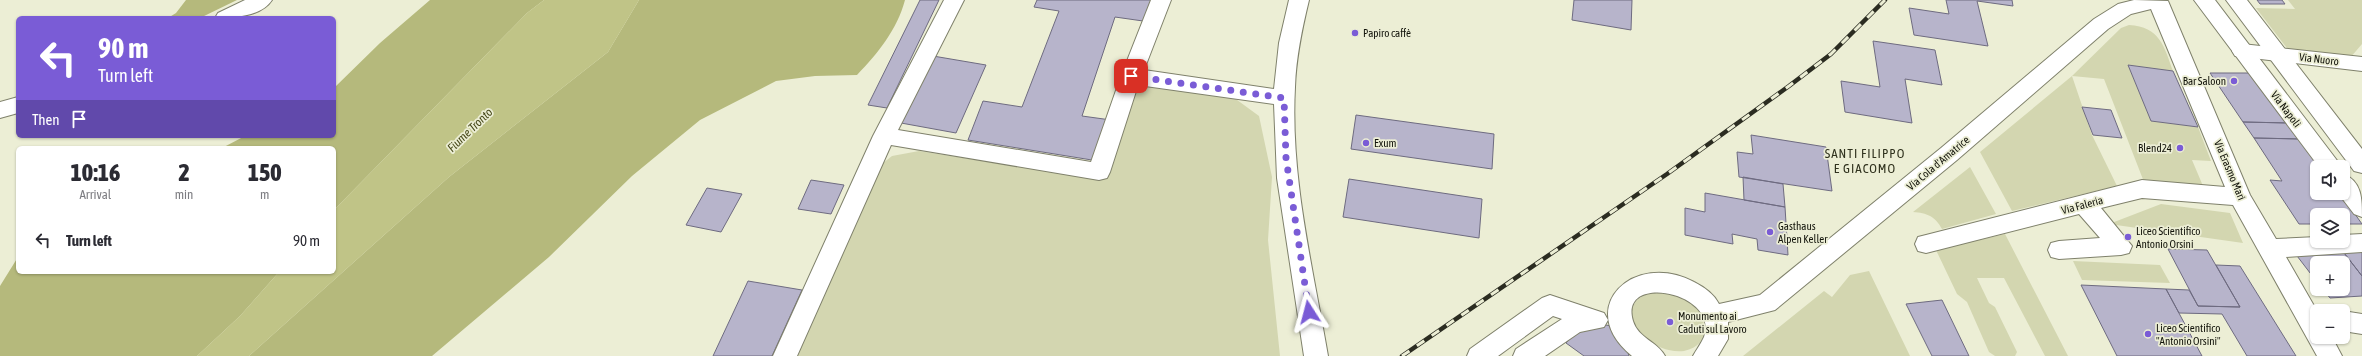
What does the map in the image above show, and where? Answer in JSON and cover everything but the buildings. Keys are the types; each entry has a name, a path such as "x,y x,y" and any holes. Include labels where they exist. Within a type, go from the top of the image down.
{"street":[{"path":"229,16 262,0"},
{"path":"785,356 884,136 954,0"},
{"path":"884,136 1099,172 1131,76 1152,28 1161,0"},
{"path":"1299,0 1289,49 1284,98 1286,158 1316,356"},
{"name":"Via Napoli","path":"2204,0 2326,160"},
{"path":"2236,0 2275,54 2362,165"},
{"name":"Via Erasmo Mari","path":"2157,1 2240,197 2310,317"},
{"name":"Via Cola d'Amatrice","path":"1714,315 1767,303 1949,154 2101,24 2125,9 2157,1"},
{"path":"2242,51 2275,54"},
{"name":"Via Nuoro","path":"2275,54 2361,62"},
{"path":"1131,76 1284,98"},
{"path":"0,110 16,106"},
{"name":"Via Faleria","path":"1926,244 2142,189 2240,197"},
{"path":"2350,192 2362,208"},
{"path":"2059,250 2121,246 2084,204"},
{"path":"2269,249 2362,242"},
{"path":"1653,356 1633,343 1624,329 1620,318 1620,306 1624,296 1632,288 1656,281 1684,287 1696,294 1714,315 1718,326 1718,338 1713,348 1705,356"},
{"path":"1479,356 1550,305 1596,320 1610,322 1624,329"},
{"path":"1525,356 1575,323 1596,320"},
{"path":"2350,322 2362,324"},
{"name":"Via Erasmo Mari","path":"2324,344 2330,356"}],"shaded area":[{"path":"186,0 237,0 204,16 171,16 176,13"},
{"path":"430,0 544,0 527,13 336,208 336,146 226,146 241,138 336,138 336,86 380,43"},
{"path":"639,0 905,0 902,11 892,31 857,75 815,76 776,81 700,120 632,176 549,257 432,356 249,356 449,177 608,52"},
{"path":"2288,0 2362,0 2362,44 2350,58 2290,52 2256,8 2295,9"},
{"path":"2129,25 2148,30 2154,34 2163,46 2173,71 2128,65 2151,121 2198,127 2211,161 2192,160 2203,186 2144,182 2104,79 2072,76 2121,28"},
{"path":"2072,76 2092,135 2117,186 2012,211 1980,152"},
{"path":"1149,82 1233,97 1259,116 1272,177 1268,240 1280,356 793,356 878,167 892,156 919,151 1103,180 1132,91 1138,85"},
{"path":"1970,167 1996,214 1942,229 1930,216 1913,212"},
{"path":"2161,204 2230,213 2243,243 2109,224"},
{"path":"2005,234 2068,356 2045,356 2004,278 1977,278 1989,303 1995,307 2017,352 2015,356 1995,356 1989,352 1967,302 1957,294 1936,250"},
{"path":"16,260 16,274 277,274 240,316 197,356 0,356 0,286"},
{"path":"2073,261 2160,265 2170,283 2082,280"},
{"path":"1869,271 1910,356 1743,356 1824,291 1832,297 1850,275"},
{"path":"1660,291 1681,297 1692,303 1698,310 1704,326 1704,334 1700,342 1694,347 1684,351 1669,350 1655,345 1644,336 1636,326 1632,315 1634,304 1643,296"}],"water":[{"name":"Fiume Tronto","path":"544,0 639,0 608,52 449,177 249,356 197,356 240,316 277,274 336,274 336,208 527,13"}],"railway":[{"path":"1402,356 1667,174 1789,86 1831,54 1885,0"}],"place":[{"name":"Papiro caffè","path":"1355,33"},
{"name":"Bar Saloon","path":"2234,81"},
{"name":"Exum","path":"1366,143"},
{"name":"Blend24","path":"2180,148"},
{"name":"Gasthaus Alpen Keller","path":"1770,232"},
{"name":"Liceo Scientifico Antonio Orsini","path":"2128,237"},
{"name":"Monumento ai Caduti sul Lavoro","path":"1670,322"},
{"name":"Liceo Scientifico \"Antonio Orsini\"","path":"2148,334"}],"district":[{"name":"SANTI FILIPPO E GIACOMO","path":"1865,160"}],"route":[{"path":"1131,76 1284,98 1286,158 1309,312"}]}
